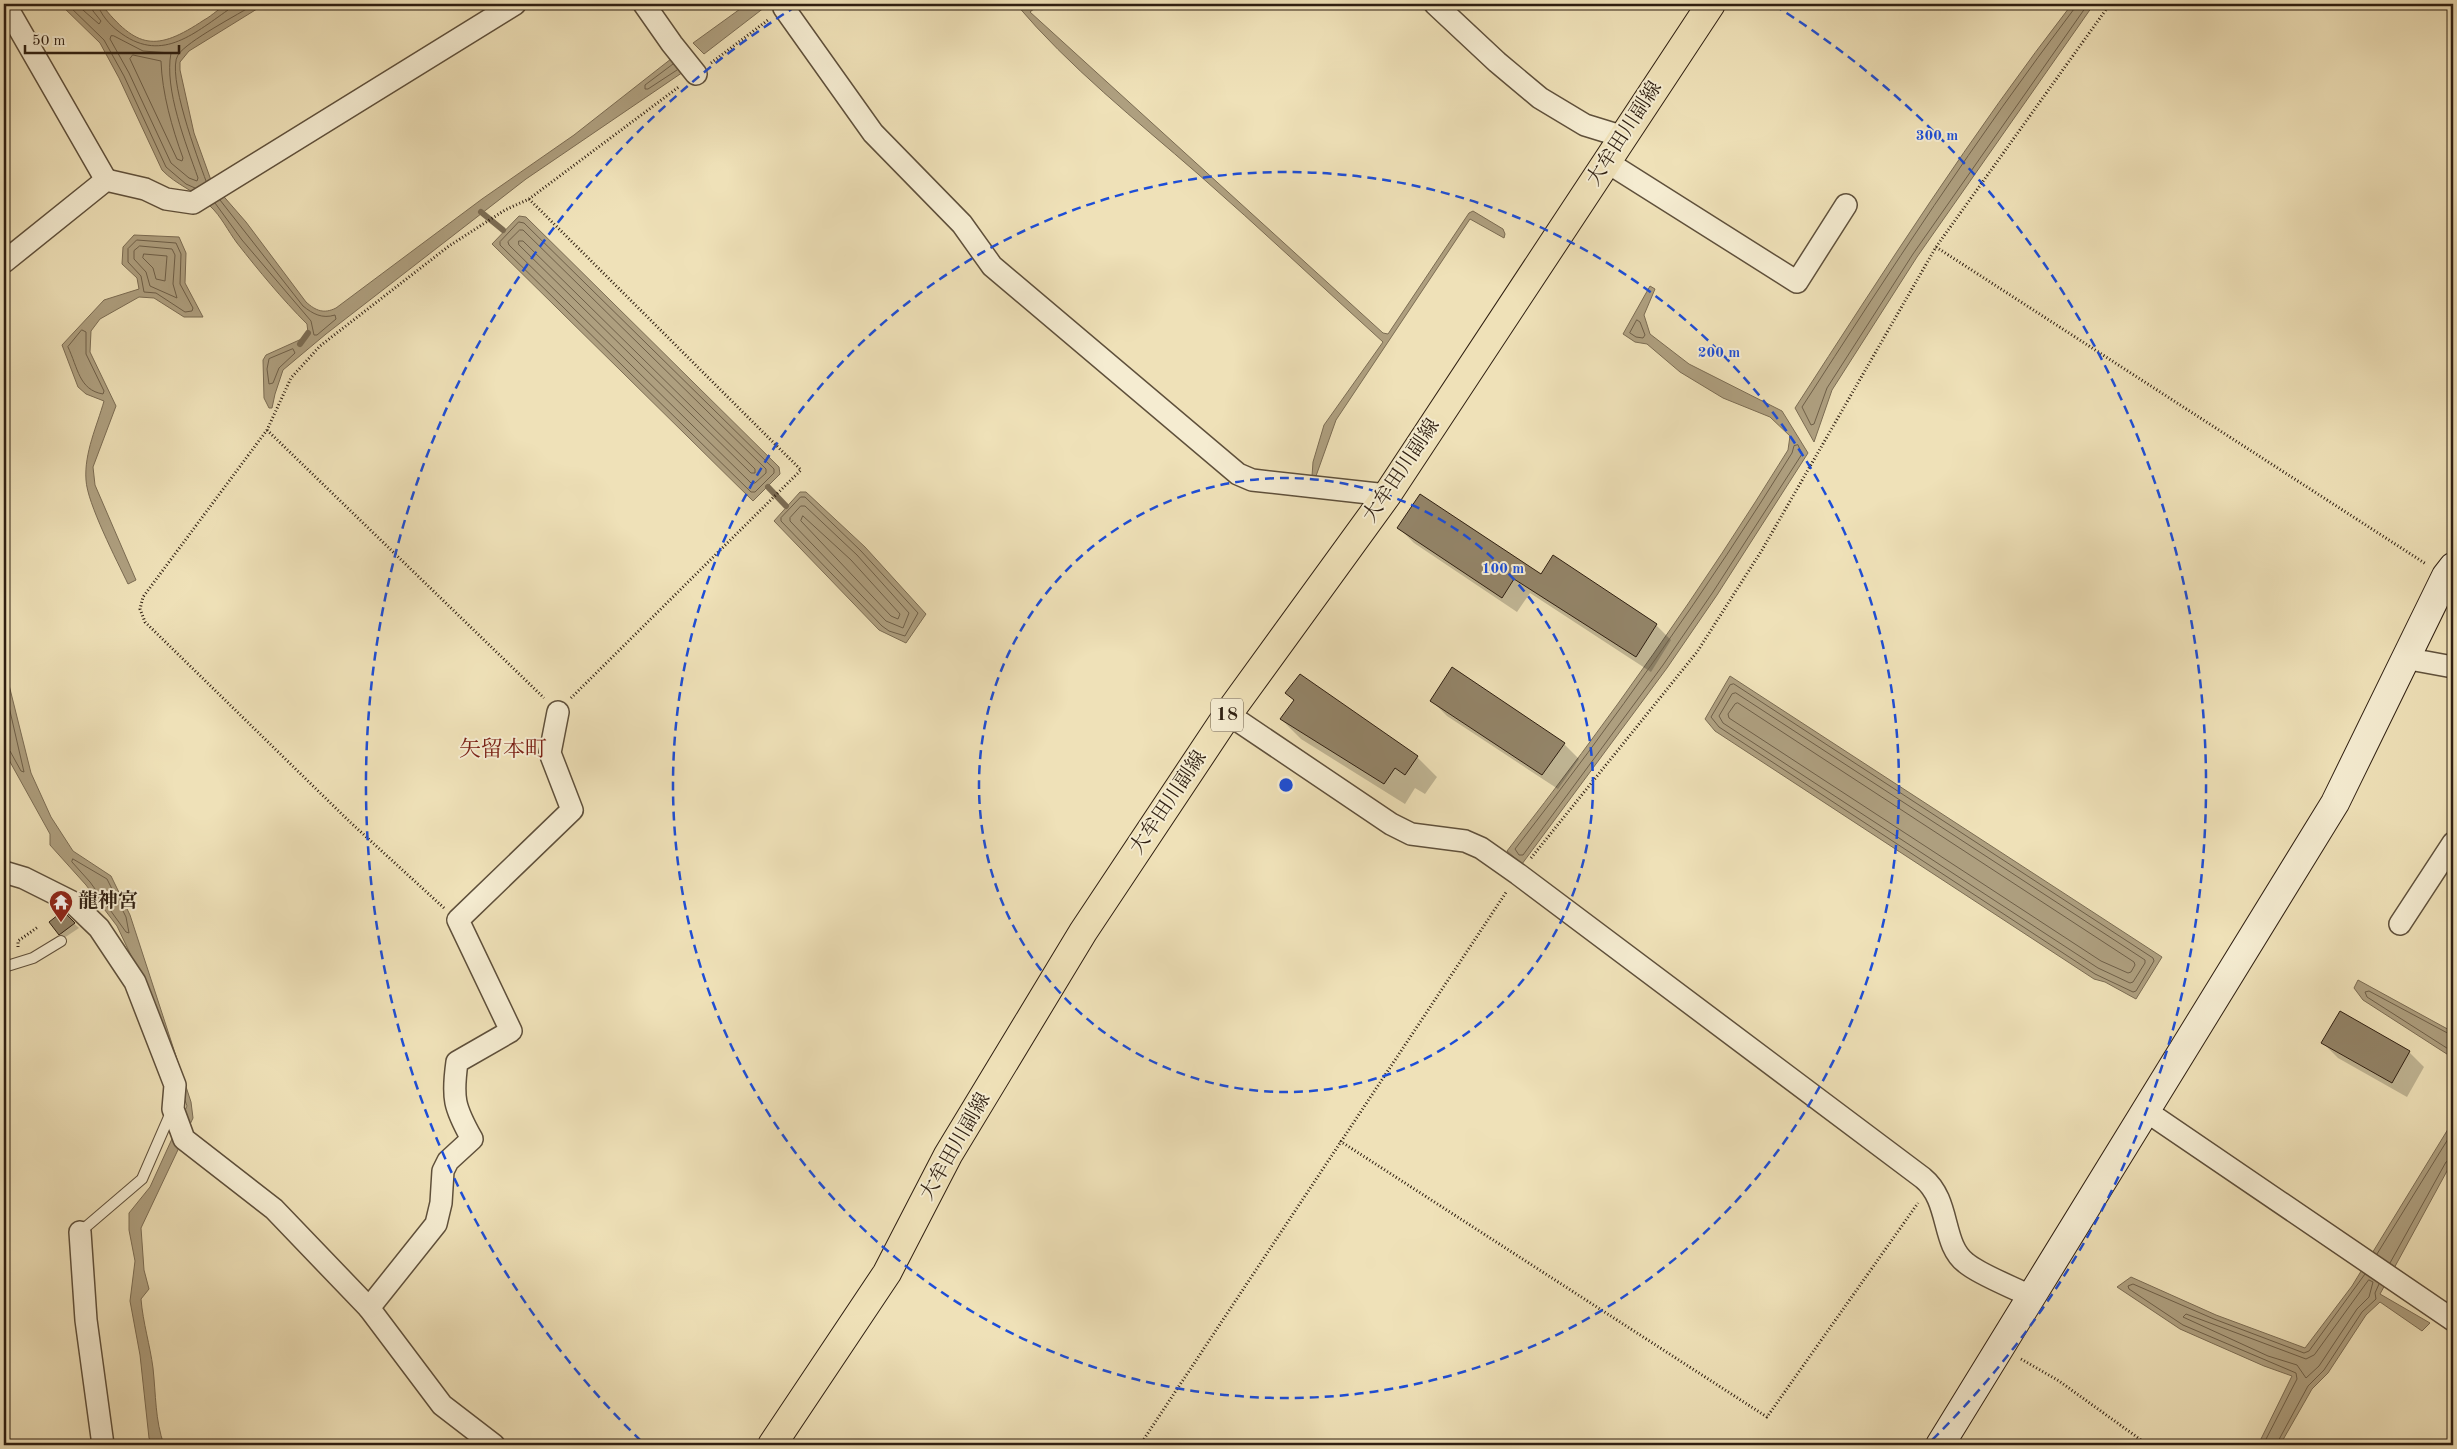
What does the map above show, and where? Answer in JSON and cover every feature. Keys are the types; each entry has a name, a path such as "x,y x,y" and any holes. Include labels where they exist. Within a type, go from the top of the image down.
{"main road":[{"name":"大牟田川副線","path":"772,1445 887,1272 948,1156 1083,932 1228,714 1387,496 1712,4"}],"street":[{"path":"5,4 106,180 146,188 166,199 194,203 515,4"},
{"path":"644,4 672,44 693,69"},
{"path":"1435,4 1497,62 1540,98 1585,125 1624,137"},
{"path":"784,8 873,133 962,224 992,266 1238,474 1252,480 1387,496"},
{"path":"1607,162 1797,282 1846,205"},
{"path":"4,262 106,180"},
{"path":"1940,1445 2335,803 2374,728 2404,658 2449,572"},
{"path":"2404,658 2453,668"},
{"path":"368,1308 436,1224 441,1203 443,1171 448,1161 472,1139 459,1116 453,1092 457,1062 510,1031 458,920 572,810 550,753 558,712"},
{"path":"1228,714 1391,824 1411,834 1466,841 1481,848 1518,874 1931,1184 1939,1197 1954,1246 1965,1263 2032,1297"},
{"path":"2400,924 2453,843"},
{"path":"4,872 24,878 72,902 99,928 135,982 175,1085 173,1109 184,1139 274,1209 368,1308 442,1405 494,1445"},
{"path":"2146,1111 2453,1320"},
{"path":"80,1232 86,1320 103,1445"}],"lane":[{"path":"4,967 19,963 61,941"},
{"path":"80,1232 142,1179 173,1109"}],"path":[{"path":"1140,1445 1340,1140 1518,874 1698,652 1762,550 1936,247 2110,4"},
{"path":"458,920 428,896 144,622 140,609 143,596 268,430 291,378 320,346 449,246 505,210 529,199 693,69 784,8"},
{"path":"268,430 558,712 801,470 529,199"},
{"path":"1936,247 2449,572"},
{"path":"19,963 18,941 38,927"},
{"path":"1340,1140 1767,1417 1931,1184"},
{"path":"2000,1348 2059,1381 2148,1445"}],"water":[{"path":"239,3 265,4 189,51 180,62 180,70 194,133 212,183 246,222 306,302 313,308 324,311 336,308 482,199 574,135 676,55 689,68 526,179 326,334 283,370 272,408 269,408 264,398 263,360 266,355 306,337 308,333 307,324 254,264 214,210 199,196 173,180 162,170 119,78 100,43 60,4 101,4 126,30 137,37 148,41 160,41 187,30 227,5"},
{"path":"747,4 769,4 704,54 693,43"},
{"path":"1016,4 1040,4 1030,12 1383,333 1388,334 1469,213 1473,211 1503,229 1504,238 1470,219 1336,420 1316,476 1312,476 1313,462 1324,425 1383,342 1058,50"},
{"path":"2072,4 2094,4 1917,257 1832,390 1814,442 1795,408 1964,152"},
{"path":"519,216 526,217 779,467 780,474 753,501 492,244"},
{"path":"134,235 179,237 186,253 185,283 203,317 184,317 154,298 139,297 100,319 91,331 90,352 116,406 93,467 95,485 136,580 128,584 91,503 86,480 89,450 104,401 86,394 78,387 62,345 104,300 139,289 137,278 122,264 123,247"},
{"path":"1650,286 1655,289 1644,315 1650,334 1689,364 1782,411 1808,453 1717,595 1667,668 1522,864 1507,851 1618,704 1688,604 1788,450 1790,436 1770,417 1723,398 1680,372 1647,344 1635,342 1623,334"},
{"path":"800,492 806,492 865,547 926,614 906,643 879,630 774,521"},
{"path":"4,665 31,773 51,817 73,851 111,876 130,915 191,1102 193,1118 141,1228 144,1270 149,1289 141,1299 153,1368 157,1417 164,1445 153,1445 149,1438 140,1355 130,1301 135,1261 129,1230 129,1213 150,1187 187,1106 146,987 117,926 86,885 50,845 50,834 4,751"},
{"path":"1730,676 2162,957 2136,999 2105,982 2094,979 1715,731 1705,719"},
{"path":"2358,980 2453,1032 2453,1058 2363,1000 2354,988"},
{"path":"2453,1121 2453,1160 2380,1294 2430,1323 2422,1331 2380,1302 2366,1315 2328,1373 2312,1389 2280,1445 2258,1445 2292,1376 2264,1366 2180,1329 2117,1287 2131,1277 2216,1315 2305,1348 2352,1286"}],"building":[{"path":"1420,494 1541,574 1553,555 1657,624 1636,657 1514,579 1502,598 1397,528"},
{"path":"1452,667 1565,743 1542,775 1430,701"},
{"path":"1300,674 1418,756 1405,775 1395,768 1384,784 1280,719 1294,700 1285,693"},
{"path":"63,911 75,923 59,935 49,922"},
{"path":"2340,1011 2410,1051 2392,1083 2321,1043"}],"waterway":[{"path":"481,212 503,230"},
{"path":"300,344 308,333"},
{"path":"768,487 786,506"}],"place":[{"name":"龍神宮","path":"61,923"}],"district":[{"name":"矢留本町","path":"503,750"}]}
